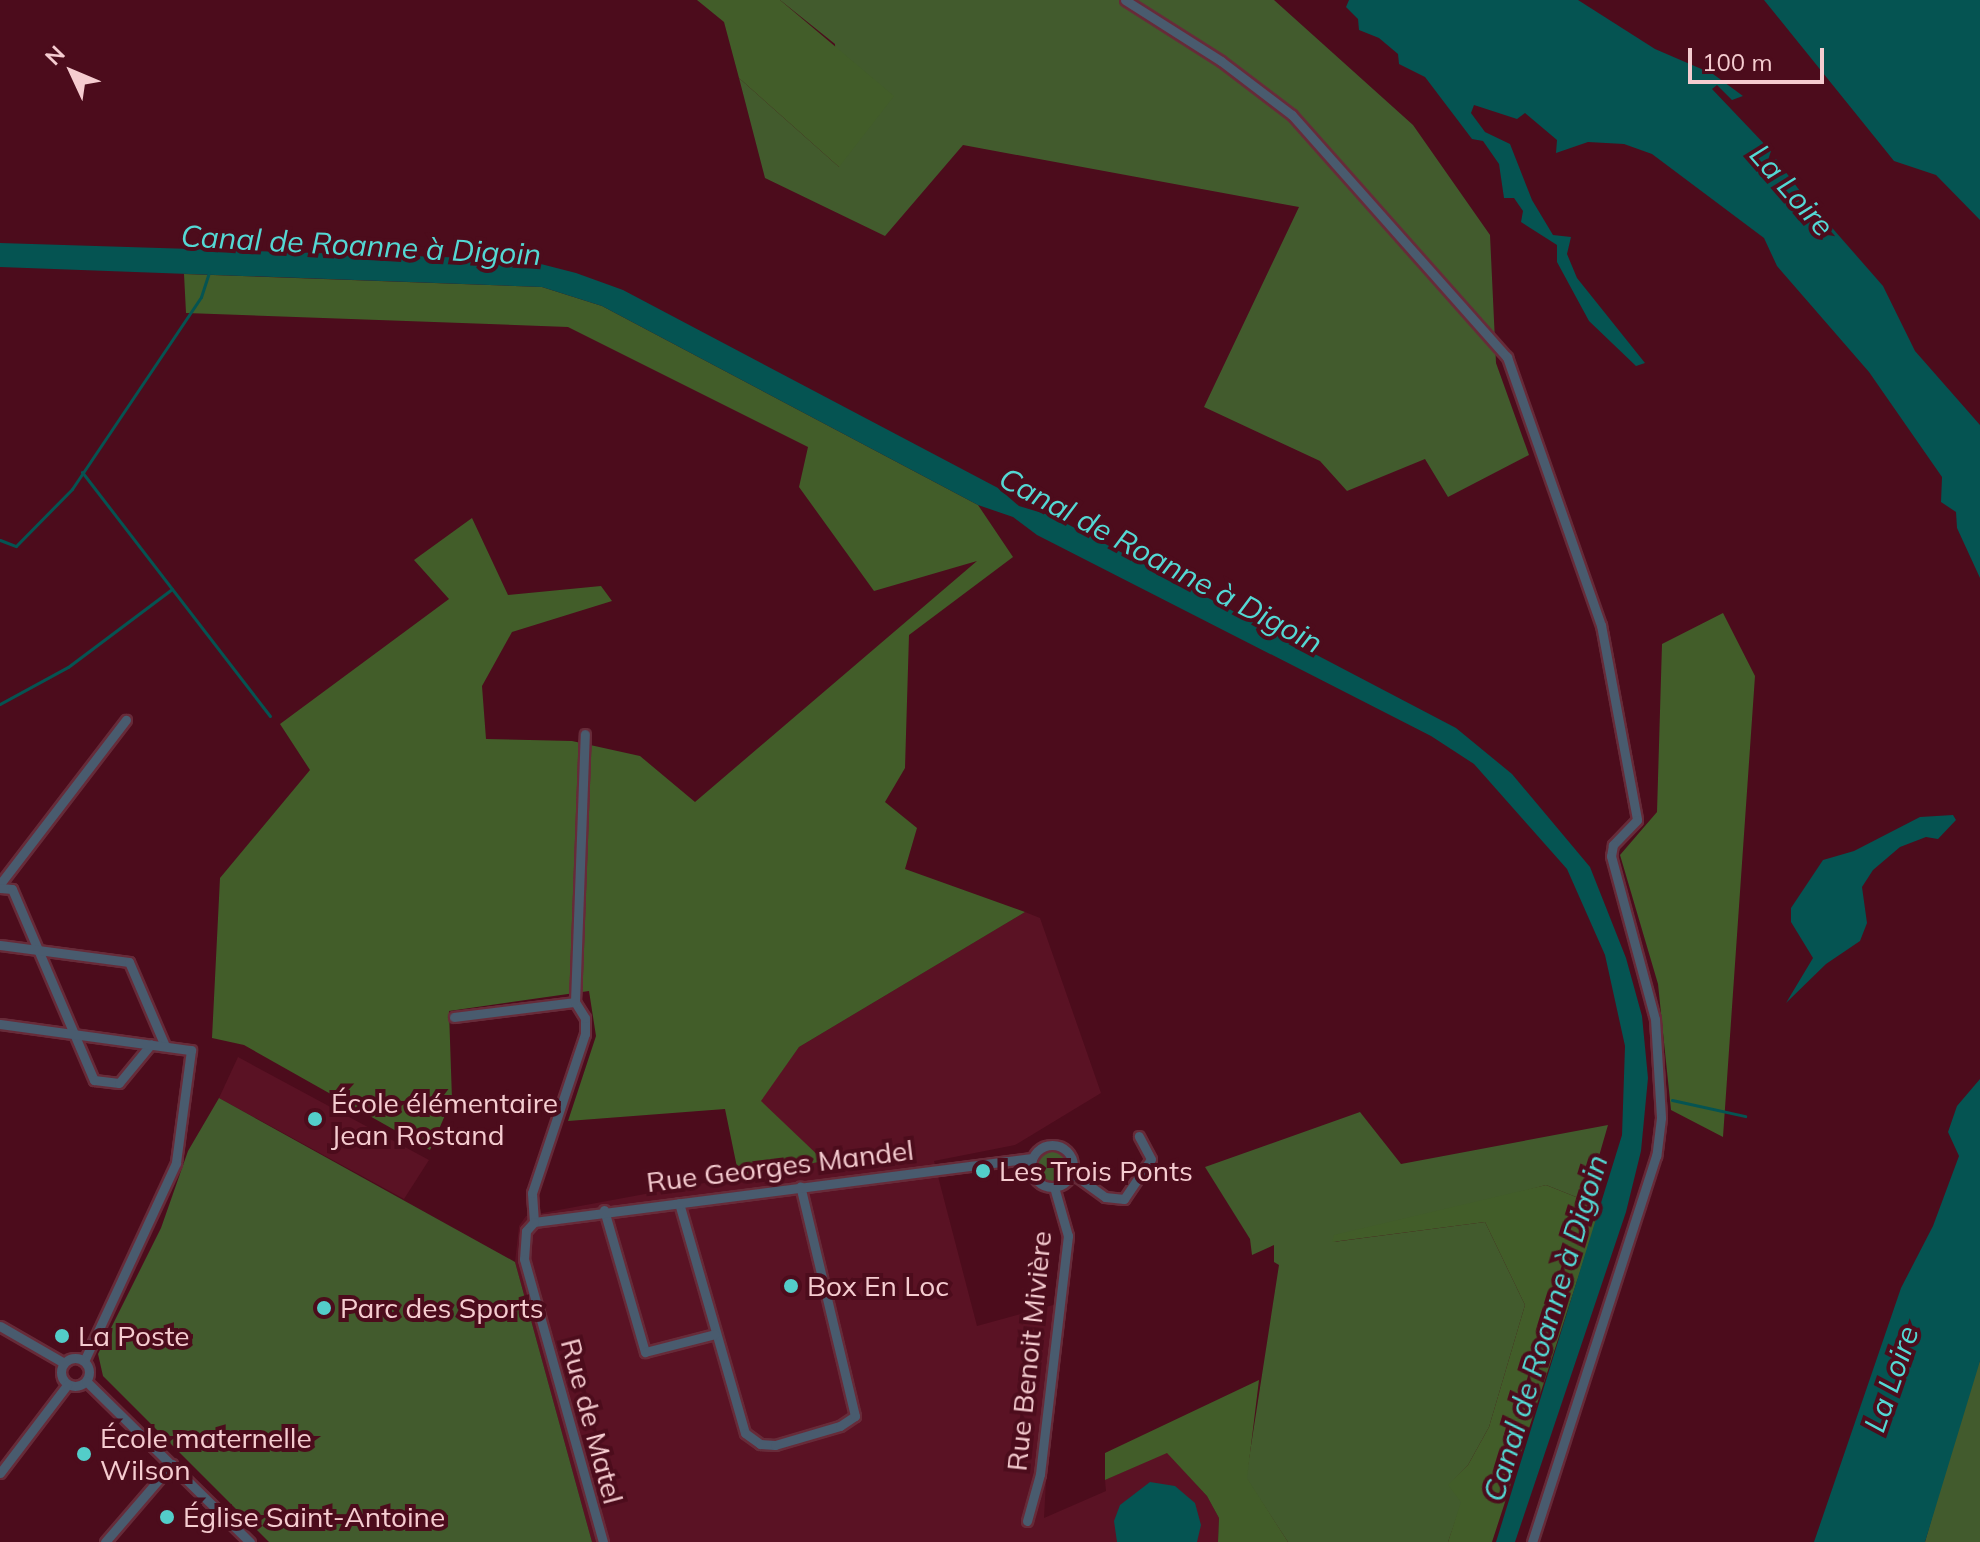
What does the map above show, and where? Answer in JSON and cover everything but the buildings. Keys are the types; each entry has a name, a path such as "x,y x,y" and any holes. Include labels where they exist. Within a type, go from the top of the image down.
{"street":[{"path":"1125,0 1292,115 1498,346 1516,378 1601,625 1637,820 1613,845 1616,873 1655,1019 1661,1118 1656,1156 1532,1542"},
{"path":"126,720 0,886 12,889 94,1080 119,1083 151,1044"},
{"name":"Rue de Matel","path":"585,734 575,1002 585,1018 585,1034 532,1193 534,1222 526,1231 524,1259 603,1542"},
{"path":"0,945 129,962 165,1046"},
{"path":"454,1017 575,1002"},
{"path":"0,1024 191,1050 176,1163 84,1361"},
{"path":"1032,1158 1033,1176 1054,1187 1072,1173 1105,1197 1124,1199 1151,1159 1139,1136"},
{"name":"Rue Georges Mandel","path":"534,1222 604,1210 1032,1158 1048,1145 1063,1147 1072,1158 1072,1173"},
{"path":"679,1203 745,1433 760,1444 775,1445 840,1426 855,1416 800,1186"},
{"name":"Rue Benoit Mivière","path":"1027,1521 1040,1474 1068,1236 1054,1187"},
{"path":"604,1210 645,1352 715,1334"},
{"path":"0,1326 64,1363 84,1361"},
{"path":"84,1361 89,1368 86,1381"},
{"path":"64,1363 61,1372 67,1385"},
{"path":"0,1473 67,1385 86,1381"},
{"path":"86,1381 250,1542"},
{"path":"105,1542 172,1464"}],"shaded area":[{"path":"1025,912 1040,918 1101,1093 1015,1145 934,1161 977,1326 1064,1302 1051,1391 1044,1518 1106,1491 1105,1480 1167,1452 1207,1496 1219,1518 1218,1542 592,1542 515,1262 519,1226 526,1216 823,1161 760,1101 799,1047"},
{"path":"238,1057 429,1160 404,1199 219,1098"}],"green space":[{"path":"697,0 780,0 894,96 839,167 739,78 724,22"},
{"path":"780,0 1274,0 1413,125 1490,235 1496,363 1529,455 1448,497 1425,459 1347,491 1320,461 1204,407 1299,207 963,145 885,236 765,178 739,78 839,167 835,44"},
{"path":"184,274 542,287 602,306 978,505 1013,557 909,635 905,768 885,802 917,828 905,869 1025,912 799,1047 761,1101 824,1161 739,1177 725,1109 568,1121 596,1036 589,991 449,1011 452,1099 430,1150 244,1045 212,1038 220,878 310,770 280,724 449,599 414,560 472,518 508,595 601,586 612,601 512,632 482,686 486,739 572,741 640,756 695,802 977,561 874,591 799,487 808,447 568,327 186,313"},
{"path":"1723,613 1755,676 1723,1137 1671,1110 1658,984 1620,855 1657,812 1662,644"},
{"name":"Parc des Sports","path":"219,1098 515,1262 592,1542 269,1542 103,1376 98,1354 161,1228 188,1151"},
{"path":"1360,1112 1401,1164 1608,1125 1586,1201 1546,1185 1333,1242 1485,1222 1525,1305 1489,1427 1468,1465 1449,1485 1462,1502 1448,1542 1288,1542 1246,1478 1279,1265 1274,1262 1274,1245 1252,1255 1250,1239 1205,1167"},
{"path":"1052,1149 1063,1154 1068,1165 1063,1176 1052,1181 1041,1176 1036,1165 1041,1154"},
{"path":"1546,1185 1586,1201 1597,1220 1492,1542 1448,1542 1461,1502 1448,1485 1468,1465 1489,1427 1525,1305 1485,1222 1332,1242 1334,1235"},
{"path":"1980,1361 1980,1542 1925,1542 1973,1371"},
{"path":"1259,1380 1247,1478 1288,1542 1218,1542 1219,1518 1207,1496 1167,1453 1105,1480 1105,1453"}],"water":[{"name":"La Loire","path":"1349,0 1578,0 1655,49 1713,74 1743,96 1732,100 1717,85 1712,89 1771,151 1768,160 1776,159 1806,199 1795,213 1827,222 1883,286 1915,351 1980,425 1980,578 1957,528 1956,512 1941,502 1942,477 1869,372 1777,266 1764,238 1652,154 1624,144 1588,142 1556,153 1557,140 1525,113 1517,119 1474,105 1471,113 1485,132 1510,144 1532,200 1553,235 1571,237 1567,254 1577,278 1645,363 1636,366 1589,321 1557,262 1557,245 1521,222 1523,211 1514,198 1504,198 1499,164 1483,141 1472,139 1425,77 1399,64 1398,54 1379,38 1359,30 1358,19 1346,7"},
{"path":"1764,0 1980,0 1980,220 1936,175 1894,161"},
{"path":"0,243 473,258 537,263 576,273 623,290 998,488 1019,506 1052,516 1456,728 1512,774 1590,867 1626,958 1642,1016 1648,1078 1641,1151 1626,1212 1515,1542 1496,1542 1622,1135 1625,1046 1605,955 1567,869 1474,764 1431,736 1037,535 1013,517 978,505 602,306 542,287 0,267"},
{"path":"1953,815 1956,820 1938,839 1926,837 1900,847 1873,870 1862,887 1867,923 1860,941 1826,964 1786,1003 1813,958 1791,922 1791,908 1823,860 1854,851 1920,817"},
{"name":"La Loire","path":"1980,1079 1980,1361 1925,1542 1814,1542 1901,1288 1933,1226 1959,1156 1948,1132 1957,1106"},
{"path":"1150,1482 1175,1486 1195,1503 1201,1525 1197,1542 1117,1542 1114,1521 1120,1505"}],"waterway":[{"path":"0,540 16,546 72,489 201,297 209,272"},
{"path":"82,472 270,716"},
{"path":"0,704 68,667 172,589"},
{"path":"1672,1100 1745,1116"}],"place":[{"name":"École élémentaire Jean Rostand","path":"315,1119"},
{"name":"Les Trois Ponts","path":"983,1171"},
{"name":"Box En Loc","path":"791,1286"},
{"name":"Parc des Sports","path":"324,1308"},
{"name":"La Poste","path":"62,1336"},
{"name":"École maternelle Wilson","path":"84,1454"},
{"name":"Église Saint-Antoine","path":"167,1517"}],"water label":[{"name":"Canal de Roanne à Digoin","path":"361,245"},
{"name":"Canal de Roanne à Digoin","path":"1161,560"},
{"name":"Canal de Roanne à Digoin","path":"1545,1328"}]}
